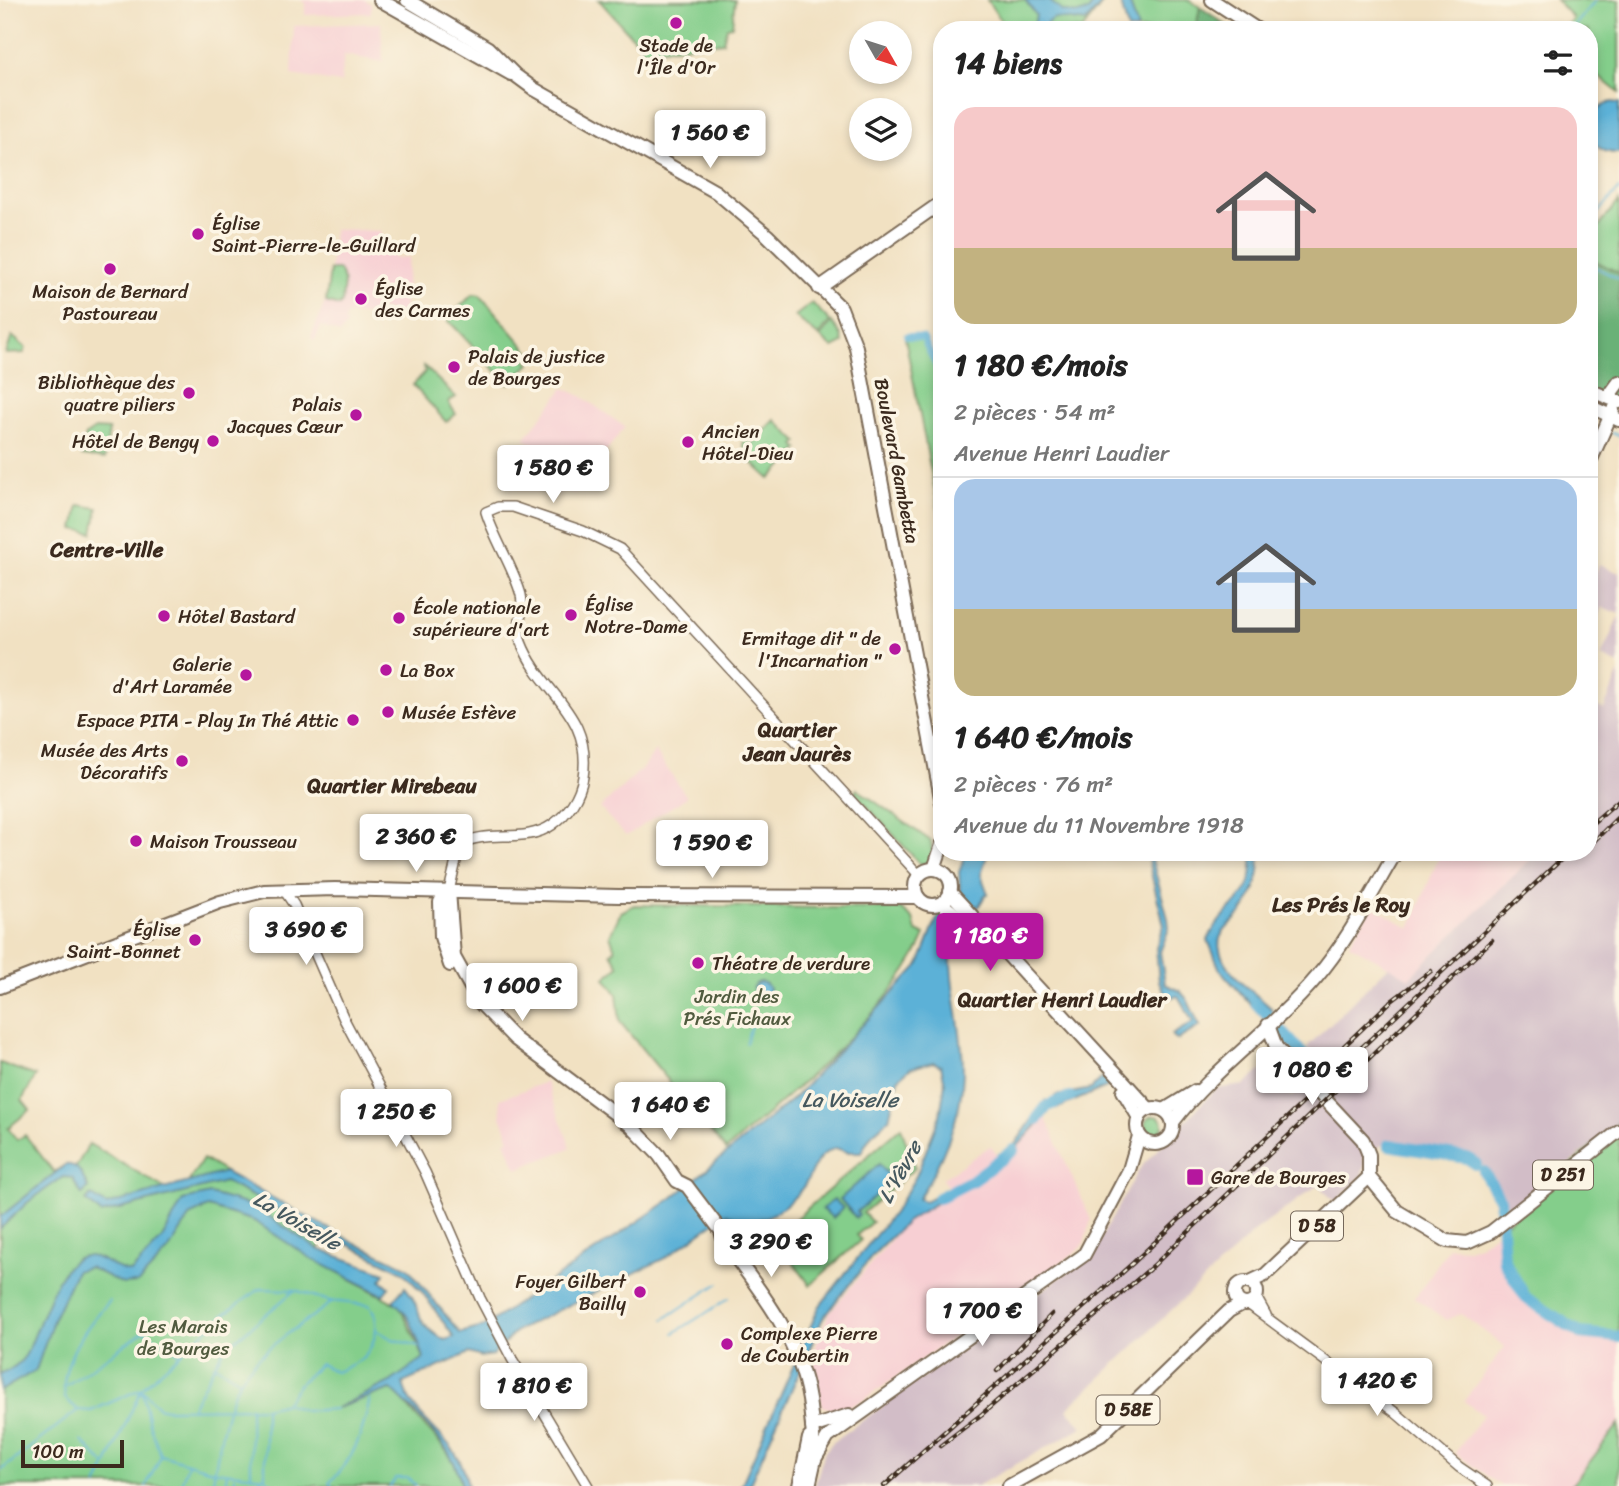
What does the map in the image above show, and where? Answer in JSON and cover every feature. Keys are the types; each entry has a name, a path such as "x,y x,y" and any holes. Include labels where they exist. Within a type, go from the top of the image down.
{"main road":[{"path":"380,0 497,62"},
{"path":"407,0 497,62"},
{"path":"1212,0 1244,21"},
{"name":"Boulevard Gambetta","path":"497,62 716,192 768,236 841,308 852,334 933,756"},
{"path":"819,288 933,208"},
{"path":"1598,446 1616,410 1619,382"},
{"path":"1598,397 1616,410"},
{"path":"1598,408 1616,410"},
{"path":"933,861 922,880 928,904 941,903 972,924"},
{"path":"948,861 950,892 972,924 1144,1113"},
{"path":"1129,1170 1152,1144 1167,1139 1173,1122 1210,1080 1328,964 1391,861"},
{"path":"0,987 220,902 264,891 870,897 902,891 922,880 947,875"},
{"path":"449,891 454,957 479,1002 515,1039 621,1116 659,1155 721,1231 724,1242 776,1313 789,1335 803,1373 815,1459 809,1486"},
{"path":"941,903 950,892"},
{"path":"1268,1025 1274,1044 1358,1133 1369,1155 1369,1177"},
{"path":"1252,1040 1274,1044"},
{"path":"1239,1053 1274,1044"},
{"path":"1144,1113 1164,1110 1210,1080"},
{"path":"1164,1110 1173,1122"},
{"path":"815,1459 828,1437 1084,1255 1129,1170 1139,1136 1137,1127 1144,1113"},
{"name":"D 251","path":"1369,1177 1397,1211 1447,1241 1467,1243 1491,1232 1619,1131"},
{"path":"1139,1136 1152,1144"},
{"name":"D 58","path":"1248,1296 1265,1275 1369,1177"},
{"name":"D 58E","path":"1009,1486 1101,1434 1248,1296"},
{"path":"812,1427 837,1421 875,1403"},
{"path":"812,1427 828,1437"},
{"path":"799,1486 812,1427"}],"street":[{"path":"449,891 460,844 471,839 538,833 565,815 580,788 586,756 583,737 523,646 517,626 522,598 486,512 498,507 513,507 583,531 620,549 895,845 922,880"},
{"path":"284,890 295,905 344,1018 425,1172 505,1346 588,1486"},
{"path":"1248,1296 1266,1315 1487,1486"}],"shaded area":[{"path":"300,0 365,0 371,4 371,13 305,15 305,3"},
{"path":"381,23 383,62 344,55 341,83 292,75 294,26"},
{"path":"334,229 381,231 382,253 394,253 394,258 409,257 404,313 378,309 378,312 385,314 346,315 344,322 347,324 340,334 321,326 315,340 311,338 328,294"},
{"path":"564,388 581,396 625,427 599,460 605,466 590,485 584,483 583,490 577,489 575,493 560,489 559,493 553,491 555,478 542,473 552,455 524,439"},
{"path":"1599,564 1619,573 1619,614 1602,607 1598,616"},
{"path":"1619,616 1619,665 1601,657"},
{"path":"1619,672 1619,1122 1511,1212 1490,1172 1469,1155 1391,1141 1374,1149 1363,1159 1365,1164 1361,1177 1335,1202 1318,1185 1254,1232 1067,1409 1083,1427 977,1486 815,1486 824,1453 833,1442 1091,1255 1141,1167 1216,1089 1244,1085 1263,1069 1292,1097 1324,1066 1307,1047 1389,966 1409,978 1529,861 1598,861 1598,707 1604,709"},
{"path":"655,751 687,797 626,836 600,808 645,766"},
{"path":"1437,861 1529,861 1409,978 1349,944 1372,906 1410,928"},
{"path":"546,1082 571,1148 517,1169 505,1141 510,1139 501,1116 500,1099"},
{"path":"1045,1116 1091,1220 1084,1243 1075,1253 865,1399 839,1412 822,1406 809,1361 829,1313 906,1222 952,1193 942,1179 990,1146 1003,1162 1016,1152 1015,1149"},
{"path":"1502,1227 1502,1248 1526,1297 1580,1333 1619,1338 1619,1424 1571,1486 1501,1486 1455,1453 1483,1415 1464,1401 1505,1347 1461,1314 1446,1320 1415,1298 1449,1247 1469,1248 1480,1245"}],"green space":[{"name":"Stade de l'Île d'Or","path":"599,0 735,0 732,26 727,27 723,42 644,50"},
{"path":"987,0 1105,0 1089,21 1000,19"},
{"path":"1129,0 1188,0 1200,7 1198,21 1135,21"},
{"path":"1556,0 1619,0 1619,93 1598,76 1598,21 1571,21 1573,18"},
{"path":"1200,7 1220,21 1198,21"},
{"path":"1619,201 1619,273 1598,262 1598,227"},
{"path":"1598,262 1619,273 1619,403 1598,394"},
{"path":"330,270 339,270 344,280 342,303 339,306 326,302"},
{"path":"473,294 480,295 530,353 525,358 530,364 508,384 447,319"},
{"path":"812,303 830,321 818,336 795,316"},
{"path":"832,322 843,343 833,348 820,337"},
{"path":"920,335 933,359 933,482 905,338"},
{"path":"12,336 26,348 24,353 6,354"},
{"path":"424,366 456,397 448,402 456,414 446,422 413,385 425,372"},
{"path":"775,420 798,442 795,445 799,449 770,479 747,458 743,443 746,440 752,444"},
{"path":"95,429 109,430 105,459 82,456 86,435"},
{"path":"79,505 98,508 93,533 74,529"},
{"path":"857,789 931,841 933,855 930,863 920,864 854,792"},
{"name":"Jardin des Prés Fichaux","path":"634,905 901,909 913,919 916,931 925,935 910,964 890,993 865,1022 808,1078 726,1150 620,1022 617,994 605,978 619,966 611,953 615,950 610,935 621,912"},
{"name":"Les Marais de Bourges","path":"0,1063 36,1076 22,1100 30,1110 8,1128 17,1140 25,1135 54,1172 65,1165 76,1167 89,1144 166,1189 188,1183 203,1159 225,1172 229,1184 326,1235 313,1258 400,1306 427,1364 394,1383 409,1409 449,1454 462,1486 0,1486"},
{"path":"1154,1116 1160,1119 1163,1125 1160,1131 1154,1134 1148,1131 1145,1125 1148,1119"},
{"path":"1619,1122 1619,1337 1580,1333 1526,1298 1504,1261 1502,1227"},
{"path":"901,1127 915,1168 863,1213 872,1222 857,1235 861,1240 810,1285 785,1251 784,1229"},
{"path":"1619,1424 1619,1486 1571,1486"}],"water":[{"path":"1025,0 1049,0 1062,11 1078,14 1088,11 1096,0 1105,0 1087,21 1054,18 1050,21 1035,21 1036,15"},
{"path":"1120,0 1129,0 1135,21 1126,21"},
{"path":"1612,102 1619,103 1619,153 1607,152 1598,147 1598,110"},
{"name":"La Voiselle","path":"963,861 985,861 981,875 988,894 951,946 952,978 963,1058 962,1090 949,1140 918,1199 925,1201 949,1189 952,1193 906,1222 874,1254 823,1318 749,1486 741,1486 819,1307 897,1208 916,1176 940,1115 945,1083 941,1066 933,1062 911,1068 898,1079 889,1119 872,1134 861,1152 847,1152 836,1148 825,1153 799,1192 772,1214 754,1220 726,1214 665,1258 516,1331 493,1355 481,1357 469,1353 403,1383 416,1409 456,1454 468,1486 462,1486 444,1445 391,1389 337,1408 390,1382 424,1358 409,1320 393,1301 405,1287 427,1327 445,1340 454,1337 422,1292 403,1272 225,1182 101,1214 86,1201 91,1195 106,1205 225,1172 357,1244 407,1267 460,1333 483,1327 671,1199 796,1096 919,965 936,921 960,892 959,872"},
{"path":"1148,861 1152,861 1168,919 1169,928 1160,952 1165,984 1180,991 1187,999 1200,1026 1177,1040 1172,1035 1193,1022 1178,996 1167,998 1159,981 1156,948 1164,925"},
{"path":"1252,861 1259,861 1256,884 1250,899 1222,934 1219,945 1223,959 1233,973 1272,1009 1263,1018 1220,970 1208,940 1214,928 1245,892 1252,869"},
{"path":"761,982 767,984 767,996 761,998 755,996 753,990 755,984"},
{"path":"1102,1078 1109,1086 1058,1108 1055,1096 1091,1089"},
{"path":"1045,1101 1048,1113 1015,1149 1017,1152 1002,1162 1000,1158 1013,1147"},
{"path":"879,1164 893,1180 857,1212 859,1215 856,1218 840,1199"},
{"path":"65,1165 74,1166 82,1175 88,1188 82,1195 72,1178 63,1177 28,1202 0,1229 0,1217"},
{"path":"210,1194 253,1206 318,1249 385,1273 381,1280 389,1287 383,1295 312,1259 254,1221 208,1207 191,1215 168,1251 138,1283 123,1284 89,1267 76,1271 54,1318 36,1370 0,1391 0,1375 14,1367 25,1356 49,1298 65,1269 75,1260 91,1256 131,1272 162,1239 183,1200"},
{"path":"834,1199 843,1208 833,1218 822,1209"},
{"path":"812,1235 820,1243 800,1261 793,1252"}],"waterway":[{"path":"1578,21 1596,0"},
{"path":"1598,213 1619,189"},
{"path":"1598,268 1619,279"},
{"path":"907,336 923,338 933,359"},
{"path":"1612,433 1619,436"},
{"path":"1256,1003 1317,1070"},
{"path":"746,1043 753,1018"},
{"path":"1037,1119 1047,1106 1070,1097"},
{"path":"1389,1145 1467,1158 1476,1164"},
{"path":"938,1198 973,1180 1013,1150"},
{"path":"1484,1172 1500,1200 1504,1261 1526,1298 1580,1333 1619,1337"},
{"path":"693,1300 719,1283"},
{"path":"0,1471 78,1410 91,1411 141,1389 227,1312 260,1289 295,1290 329,1301 369,1305 375,1318 376,1333 366,1354 336,1372 320,1364 299,1384 285,1403"},
{"path":"192,1407 223,1350 295,1290"},
{"path":"703,1315 729,1298"},
{"path":"64,1386 73,1351 94,1319 110,1301"},
{"path":"664,1319 691,1301"},
{"path":"212,1486 227,1411 243,1376 265,1352 332,1302"},
{"path":"674,1333 701,1316"},
{"path":"77,1409 65,1398 64,1387 144,1331 181,1354"},
{"path":"378,1331 392,1339 419,1346"},
{"path":"215,1365 240,1380"},
{"path":"97,1486 141,1390"},
{"path":"142,1390 158,1407 166,1409 265,1408 285,1403 305,1411 336,1409"},
{"path":"142,1390 149,1424 161,1455 215,1471 265,1477"},
{"path":"332,1486 329,1483 352,1455 357,1444 370,1398"},
{"path":"250,1407 251,1475"},
{"path":"265,1409 265,1477 273,1486"},
{"path":"82,1441 105,1465"},
{"path":"146,1486 161,1456"},
{"path":"180,1486 188,1464"},
{"path":"225,1486 227,1473"},
{"path":"235,1477 235,1486"},
{"path":"261,1477 261,1486"},
{"path":"390,1486 396,1478 407,1478 416,1486"}],"railway":[{"path":"1598,818 1619,800"},
{"path":"1598,837 1619,816"},
{"path":"884,1486 1133,1263 1559,861"},
{"path":"940,1446 982,1414 1153,1266 1492,940"},
{"path":"1344,1046 1389,1003 1431,971"},
{"path":"997,1371 1052,1314"}],"place":[{"name":"Stade de l'Île d'Or","path":"676,23"},
{"name":"Église Saint-Pierre-le-Guillard","path":"198,234"},
{"name":"Maison de Bernard Pastoureau","path":"110,269"},
{"name":"Église des Carmes","path":"361,299"},
{"name":"Palais de justice de Bourges","path":"454,367"},
{"name":"Bibliothèque des quatre piliers","path":"189,393"},
{"name":"Palais Jacques Cœur","path":"356,415"},
{"name":"Hôtel de Bengy","path":"213,441"},
{"name":"Ancien Hôtel-Dieu","path":"688,442"},
{"name":"Église Notre-Dame","path":"571,615"},
{"name":"Hôtel Bastard","path":"164,616"},
{"name":"École nationale supérieure d'art","path":"399,618"},
{"name":"Ermitage dit \" de l'Incarnation \"","path":"895,649"},
{"name":"La Box","path":"386,670"},
{"name":"Galerie d'Art Laramée","path":"246,675"},
{"name":"Musée Estève","path":"388,712"},
{"name":"Espace PITA - Play In Thé Attic","path":"353,720"},
{"name":"Musée des Arts Décoratifs","path":"182,761"},
{"name":"Maison Trousseau","path":"136,841"},
{"name":"Église Saint-Bonnet","path":"195,940"},
{"name":"Théatre de verdure","path":"698,963"},
{"name":"Gare de Bourges","path":"1195,1177"},
{"name":"Foyer Gilbert Bailly","path":"640,1292"},
{"name":"Complexe Pierre de Coubertin","path":"727,1344"}],"district":[{"name":"Centre-Ville","path":"107,550"},
{"name":"Quartier Jean Jaurès","path":"797,742"},
{"name":"Quartier Mirebeau","path":"392,786"},
{"name":"Les Prés le Roy","path":"1341,905"},
{"name":"Quartier Henri Laudier","path":"1062,1000"}],"water label":[{"name":"L'Yèvre","path":"900,1172"}]}
